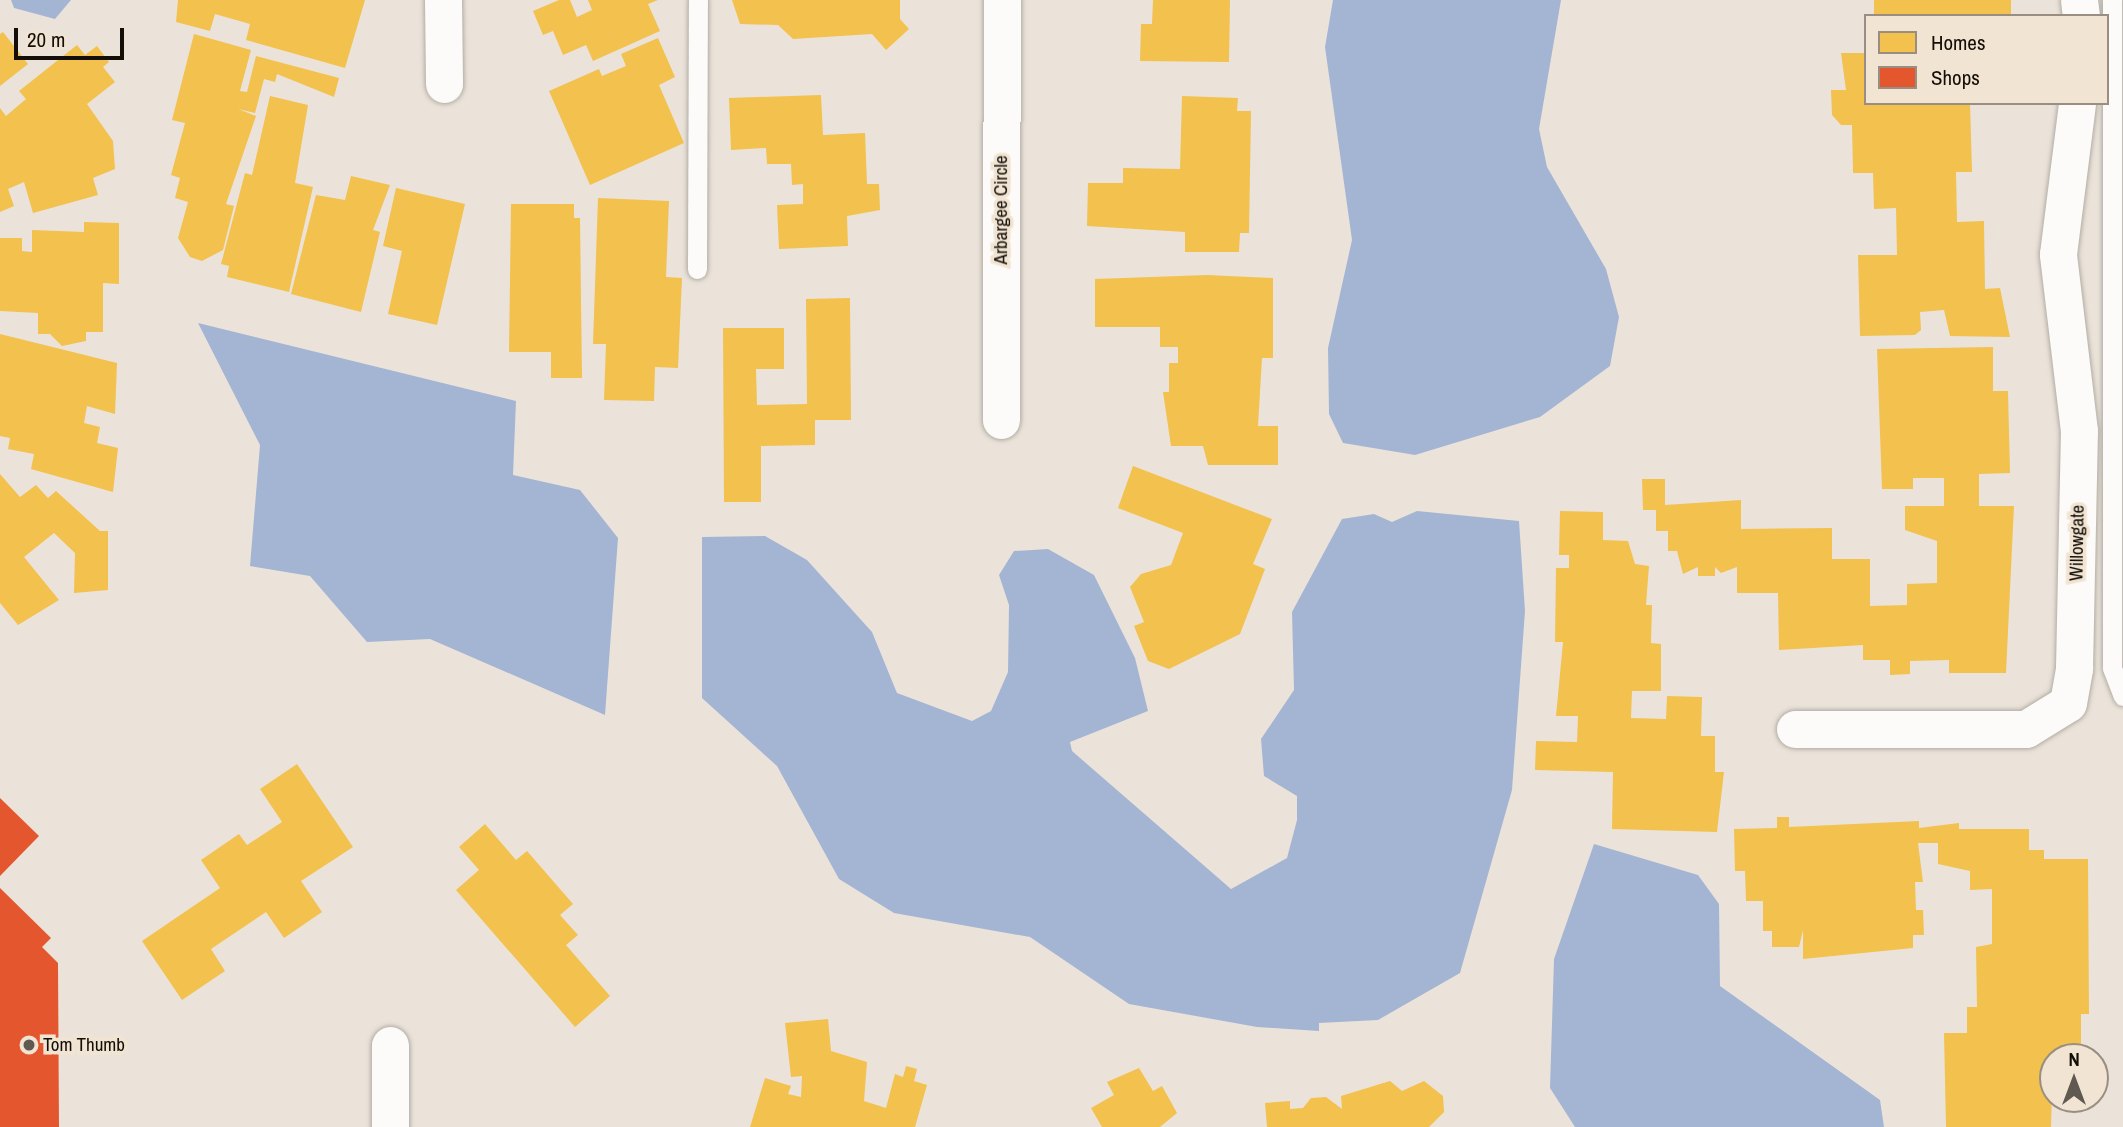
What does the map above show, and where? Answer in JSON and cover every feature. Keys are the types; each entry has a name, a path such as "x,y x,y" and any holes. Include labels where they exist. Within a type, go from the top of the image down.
{"street":[{"path":"443,0 444,84"},
{"name":"Arbargee Circle","path":"1001,420 1002,0"},
{"name":"Willowgate","path":"1795,729 2026,729 2068,703 2074,668 2079,431 2058,254 2077,105"},
{"path":"390,1045 390,1127"}],"lane":[{"path":"697,269 698,0"},
{"path":"2112,0 2112,668 2123,696"}],"water":[{"path":"11,0 71,0 55,19 14,8"},
{"path":"1333,0 1561,0 1539,129 1547,167 1606,269 1619,317 1610,366 1540,417 1415,455 1343,443 1329,414 1328,348 1352,240 1325,47"},
{"path":"198,323 516,401 513,475 580,490 618,538 605,715 430,639 367,642 310,576 250,566 260,445"},
{"path":"1417,511 1519,521 1525,611 1512,790 1460,973 1378,1020 1319,1023 1319,1031 1257,1027 1129,1004 1030,937 894,913 839,879 777,766 702,698 702,537 765,536 807,560 872,632 897,693 972,721 991,711 1008,672 1009,605 999,575 1014,551 1048,549 1094,575 1135,658 1148,711 1070,742 1072,751 1231,889 1287,858 1297,820 1297,796 1264,776 1261,739 1294,690 1292,612 1342,519 1374,514 1392,522"},
{"path":"1594,844 1698,875 1719,904 1720,986 1880,1100 1884,1127 1575,1127 1550,1088 1554,959"}],"building: Homes":[{"path":"178,0 365,0 345,68 246,40 250,24 215,14 210,31 176,22"},
{"path":"559,0 570,0 577,17 592,10 588,0 658,0 648,4 660,31 593,61 586,45 563,55 553,31 543,35 533,11"},
{"path":"732,0 900,0 900,19 909,29 886,50 872,34 793,39 778,25 740,24"},
{"path":"1153,0 1230,0 1229,62 1140,61 1141,24 1152,24"},
{"path":"1874,0 2011,0 2011,14 1874,14"},
{"path":"3,32 28,64 0,86 0,34"},
{"path":"194,34 251,50 240,91 247,92 256,56 339,78 334,97 277,74 275,82 264,79 255,113 238,109 256,116 226,204 234,206 223,250 202,261 190,257 178,238 188,202 175,198 180,178 171,175 185,123 172,120"},
{"path":"658,38 675,77 659,85 684,143 590,185 549,91 599,69 602,76 626,66 621,54"},
{"path":"77,45 85,55 97,46 109,62 103,67 115,82 87,104 113,141 115,169 93,178 98,195 33,213 24,182 8,189 14,206 0,212 0,108 6,116 26,99 19,91"},
{"path":"1841,53 1864,53 1864,105 1970,105 1972,172 1956,172 1957,222 1984,221 1985,289 2000,288 2010,337 1950,336 1944,310 1920,312 1921,330 1915,335 1860,336 1858,255 1897,255 1896,208 1874,209 1873,173 1853,173 1852,125 1841,125 1832,115 1831,90 1846,90"},
{"path":"821,95 823,135 865,133 867,184 879,184 880,210 847,216 848,246 779,249 777,205 803,204 803,184 792,185 791,164 767,164 766,148 731,150 729,98"},
{"path":"270,96 308,105 295,183 313,187 289,292 227,277 229,266 221,264 245,173 252,175"},
{"path":"1182,96 1238,98 1237,111 1251,111 1249,233 1240,233 1239,252 1185,252 1185,232 1087,226 1088,183 1123,183 1123,168 1180,169"},
{"path":"351,176 390,185 373,230 380,232 361,312 291,294 316,195 345,200"},
{"path":"396,188 465,204 437,325 388,314 402,251 383,246"},
{"path":"598,198 669,201 666,277 682,278 678,368 655,367 654,401 604,400 606,344 593,344"},
{"path":"511,204 574,204 574,218 580,218 582,378 551,378 551,352 509,352"},
{"path":"84,222 119,223 119,284 103,283 103,332 86,332 86,341 62,346 50,334 38,334 38,313 0,311 0,238 22,238 22,251 32,252 32,230 84,232"},
{"path":"1207,275 1273,278 1273,358 1262,358 1258,426 1278,426 1278,465 1208,465 1203,446 1171,446 1163,392 1169,392 1169,363 1178,363 1178,347 1160,347 1160,327 1095,327 1095,279"},
{"path":"850,298 851,420 815,420 815,445 761,446 761,502 724,502 723,328 784,328 784,369 756,369 757,405 807,404 806,299"},
{"path":"0,334 117,363 115,414 87,406 84,423 100,427 97,443 118,448 113,492 31,469 34,454 8,449 10,438 0,436"},
{"path":"1993,347 1993,391 2008,391 2010,473 1979,474 1979,506 2014,506 2006,673 1949,673 1949,660 1910,661 1910,674 1890,675 1890,660 1863,660 1863,645 1779,650 1778,593 1737,593 1737,567 1721,573 1715,567 1715,576 1698,576 1698,567 1683,574 1677,551 1668,551 1668,531 1656,531 1656,510 1643,510 1642,479 1665,479 1665,505 1741,500 1741,529 1832,528 1832,559 1870,559 1870,606 1907,605 1907,584 1937,583 1937,541 1905,530 1905,506 1944,506 1944,478 1913,478 1913,489 1882,489 1877,349"},
{"path":"1133,466 1272,519 1253,564 1265,569 1240,634 1169,669 1148,661 1134,626 1144,622 1130,587 1141,574 1171,565 1183,533 1118,508"},
{"path":"0,474 20,497 36,485 48,498 56,491 100,531 108,531 108,590 74,593 75,553 54,533 24,557 59,600 18,625 0,603"},
{"path":"1560,511 1603,512 1603,540 1628,541 1635,564 1649,566 1646,605 1652,605 1651,643 1661,644 1661,691 1632,691 1631,718 1666,719 1667,696 1702,697 1701,736 1715,736 1715,772 1724,772 1717,832 1612,829 1613,772 1535,770 1536,741 1577,742 1578,716 1556,716 1563,642 1555,642 1556,568 1569,568 1569,555 1559,555"},
{"path":"297,764 353,847 301,881 322,912 284,938 266,912 211,949 225,971 182,1000 142,941 220,888 201,860 239,834 247,845 282,822 260,789"},
{"path":"1777,817 1789,817 1789,827 1919,821 1919,828 1959,823 1959,829 2029,829 2029,850 2044,850 2044,859 2088,859 2089,1014 2081,1014 2081,1043 2039,1043 2039,1113 2051,1113 2051,1127 1946,1127 1944,1033 1967,1033 1967,1007 1977,1007 1976,947 1992,944 1992,889 1970,890 1970,871 1938,864 1938,843 1918,843 1923,882 1915,882 1916,910 1923,910 1924,935 1913,935 1913,948 1803,959 1803,930 1799,947 1772,947 1772,931 1763,931 1763,901 1746,901 1745,871 1735,871 1734,829 1777,828"},
{"path":"485,824 516,860 527,851 573,904 560,915 578,935 566,945 610,996 575,1027 456,890 479,870 459,847"},
{"path":"828,1019 831,1051 867,1062 864,1101 886,1108 895,1074 903,1077 906,1066 917,1069 914,1081 927,1085 915,1127 750,1127 765,1078 791,1086 788,1094 801,1097 802,1076 791,1077 785,1023"},
{"path":"1139,1068 1153,1091 1162,1086 1177,1113 1160,1127 1102,1127 1091,1108 1114,1095 1107,1082"},
{"path":"1390,1081 1402,1091 1424,1081 1443,1096 1444,1112 1429,1127 1267,1127 1265,1103 1290,1101 1290,1109 1303,1108 1311,1098 1326,1097 1342,1109 1341,1096"}],"building: Shops":[{"path":"0,798 39,836 0,876"},
{"name":"Tom Thumb","path":"0,888 51,938 42,947 58,963 59,1127 0,1127"}],"place":[{"name":"Tom Thumb","path":"29,1045"}]}
